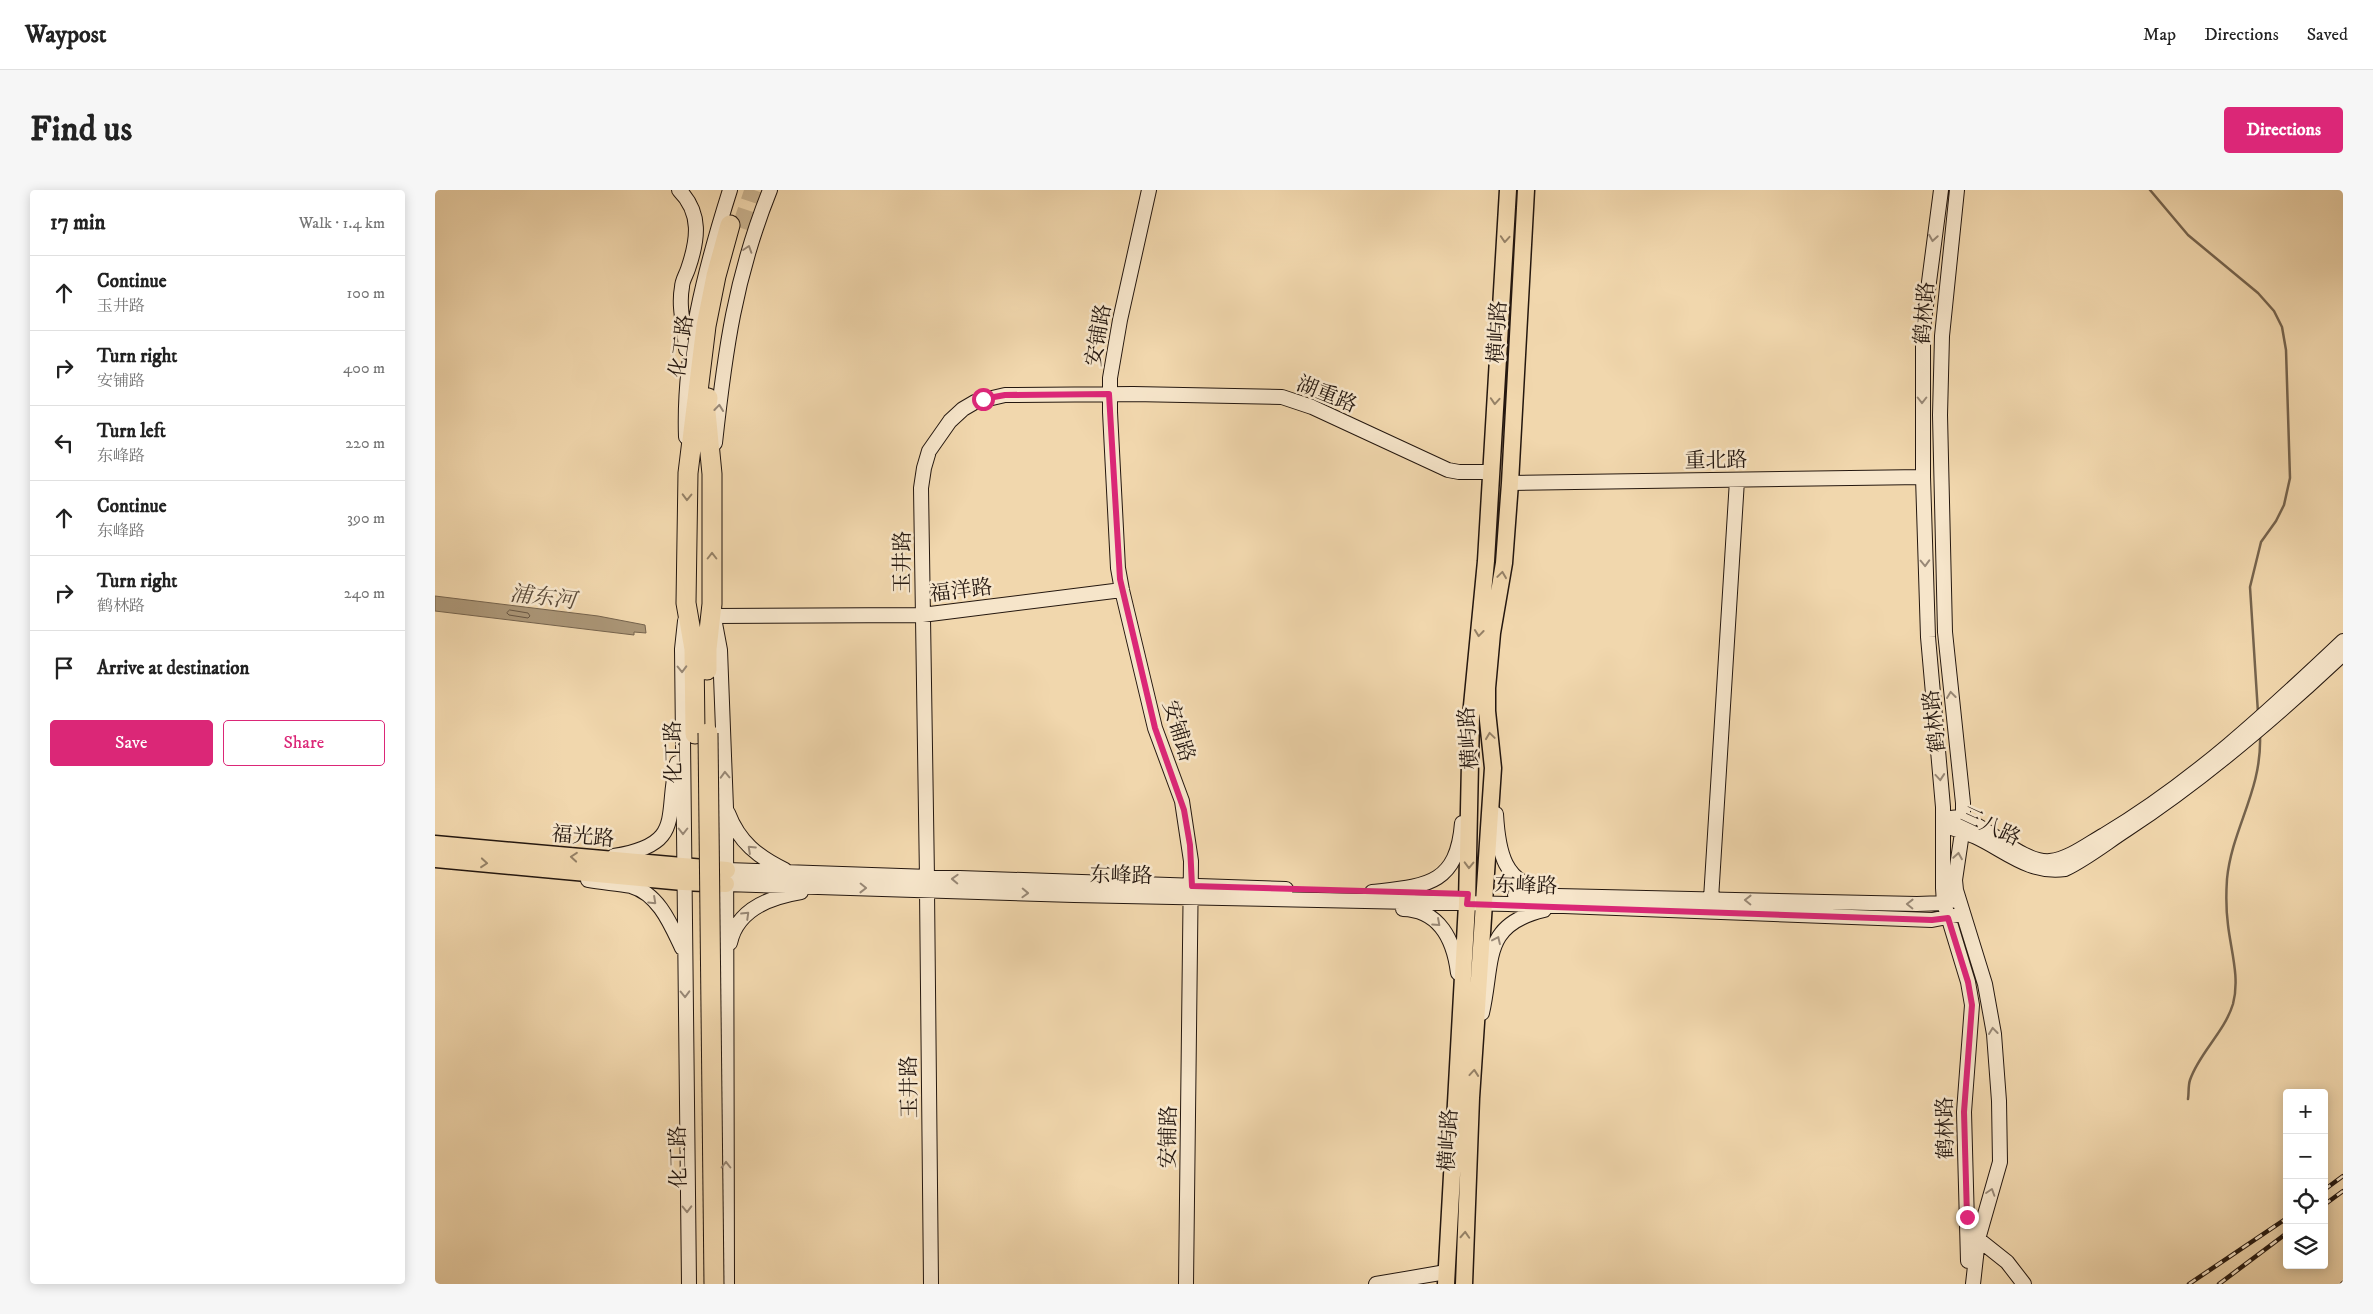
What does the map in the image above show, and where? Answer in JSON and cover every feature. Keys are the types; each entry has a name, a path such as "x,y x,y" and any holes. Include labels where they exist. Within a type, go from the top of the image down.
{"highway":[{"name":"化工路","path":"702,1284 694,649 686,603 687,473 706,326 716,276 731,223"},
{"name":"化工路","path":"715,1284 695,735 713,610 712,474 706,412 731,223"}],"main road":[{"path":"679,190 696,217 696,233 689,268 681,286 687,380"},
{"path":"687,473 685,408 687,380 702,291 731,223 730,190"},
{"name":"化工路","path":"712,474 730,321 747,253 770,190"},
{"name":"横屿路","path":"1446,1278 1468,899 1471,716 1486,561 1508,190"},
{"name":"横屿路","path":"1464,1284 1471,1098 1477,1038 1493,768 1487,712 1487,688 1492,634 1504,562 1526,190"},
{"name":"鹤林路","path":"1941,190 1923,328 1923,477 1928,636 1943,826 1942,869 1944,903 1968,982 1972,1005 1964,1112 1973,1235"},
{"name":"鹤林路","path":"1957,190 1942,336 1940,415 1946,641 1963,824 1955,880 1958,899 1987,992 1994,1034 1999,1101 2000,1162 1973,1235"},
{"name":"安铺路","path":"1149,192 1118,328 1109,394 1118,568 1155,728 1184,810 1190,845 1192,892 1186,1284"},
{"path":"689,268 731,223"},
{"name":"湖重路","path":"1109,394 1282,397 1313,407 1448,470 1490,472"},
{"name":"玉井路","path":"931,1284 922,614 922,478 929,451 950,421 969,405 996,396 1109,394"},
{"name":"重北路","path":"1510,483 1923,477"},
{"path":"1711,899 1737,480"},
{"name":"福洋路","path":"713,610 922,614 1122,590"},
{"path":"713,610 720,650 726,808 727,1284"},
{"path":"2280,705 2343,641"},
{"path":"2280,705 2343,654"},
{"name":"三八路","path":"1943,826 1963,824 2033,868 2065,869 2164,805 2280,705"},
{"path":"597,859 640,851 655,841 666,830 671,813 674,775 695,735"},
{"path":"689,1284 683,874 695,735"},
{"path":"1372,892 1421,885 1439,877 1450,865 1456,856 1461,837 1470,768"},
{"path":"1493,768 1498,844 1505,863 1512,872 1536,888 1586,890 1625,897"},
{"path":"726,808 732,825 748,847 771,863 793,873"},
{"name":"福光路","path":"435,844 597,859 683,874"},
{"name":"福光路","path":"435,859 541,869 727,877"},
{"path":"541,869 601,882 628,885 641,891 664,913 685,953"},
{"name":"东峰路","path":"727,877 793,873 927,884 1192,892 1342,900 1625,897 1917,904 1944,903 1958,899"},
{"name":"东峰路","path":"727,877 830,887 927,884"},
{"path":"725,976 733,932 736,925 750,910 764,901 785,894 830,887"},
{"name":"东峰路","path":"1192,892 1372,892 1468,899"},
{"name":"东峰路","path":"1485,899 1560,906 1917,919 1948,918 1963,914"},
{"path":"1342,900 1355,907 1416,910 1436,921 1445,931 1454,948 1462,998"},
{"path":"1477,1038 1488,986 1492,953 1499,934 1514,920 1524,915 1560,906"},
{"path":"1973,1235 1997,1253 2024,1284"},
{"path":"1969,1284 1973,1235"},
{"path":"1973,1235 1973,1284"},
{"path":"1376,1284 1446,1278"}],"water":[{"path":"435,596 598,616 645,625 646,633 634,632 634,635 435,611"}],"waterway":[{"path":"2150,190 2188,235 2258,293 2274,311 2282,327 2286,350 2290,478 2284,505 2276,521 2261,542 2250,587 2258,713"},
{"path":"2188,1099 2189,1082 2194,1070 2224,1024 2233,1004 2235,994 2234,964 2227,919 2227,879 2230,860 2252,792 2259,756 2260,736"}],"tunnel":[{"path":"741,228 754,190"}],"railway":[{"path":"2328,1187 2343,1176"},
{"path":"2328,1202 2343,1191"},
{"path":"2189,1284 2283,1221"},
{"path":"2219,1284 2283,1236"}],"route":[{"path":"983,399 1005,395 1109,394 1118,568 1125,606 1155,728 1184,810 1190,845 1192,886 1468,894 1467,904 1932,920 1948,918 1968,982 1972,1005 1966,1061 1964,1112 1967,1217"}],"water label":[{"name":"浦东河","path":"543,596"}]}
